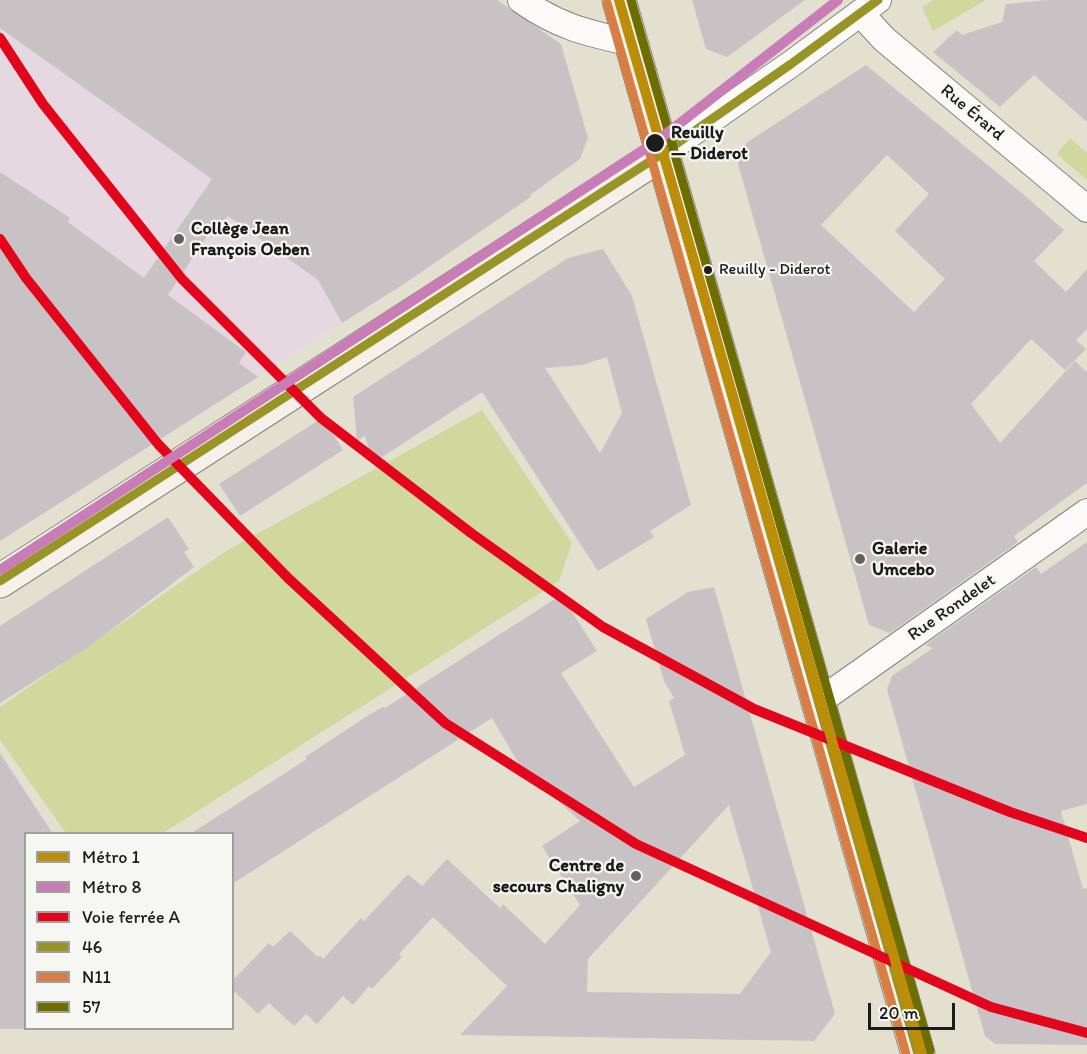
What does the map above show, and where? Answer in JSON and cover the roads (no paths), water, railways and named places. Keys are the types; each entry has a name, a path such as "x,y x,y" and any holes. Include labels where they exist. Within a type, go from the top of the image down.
{"main road":[{"path":"619,0 918,1054"},
{"path":"0,581 663,153"}],"street":[{"path":"521,0 561,24 579,31 632,43"},
{"path":"663,153 791,64 869,6"},
{"name":"Rue Érard","path":"869,6 884,39 1087,210"},
{"name":"Rue Rondelet","path":"817,703 1087,512"}],"metro line":[{"name":"1","path":"619,0 922,1054"},
{"name":"8","path":"0,570 657,141 838,0"}],"rail line":[{"name":"A","path":"0,38 43,104 182,279 321,418 471,533 603,627 754,709 1010,812 1087,838"},
{"name":"A","path":"0,239 26,278 158,444 288,578 445,723 636,844 991,1007 1087,1033"}],"place":[{"name":"Reuilly — Diderot","path":"655,143"},
{"name":"Collège Jean François Oeben","path":"179,239"},
{"name":"Reuilly - Diderot","path":"708,270"},
{"name":"Galerie Umcebo","path":"860,559"},
{"name":"Centre de secours Chaligny","path":"636,876"}]}
